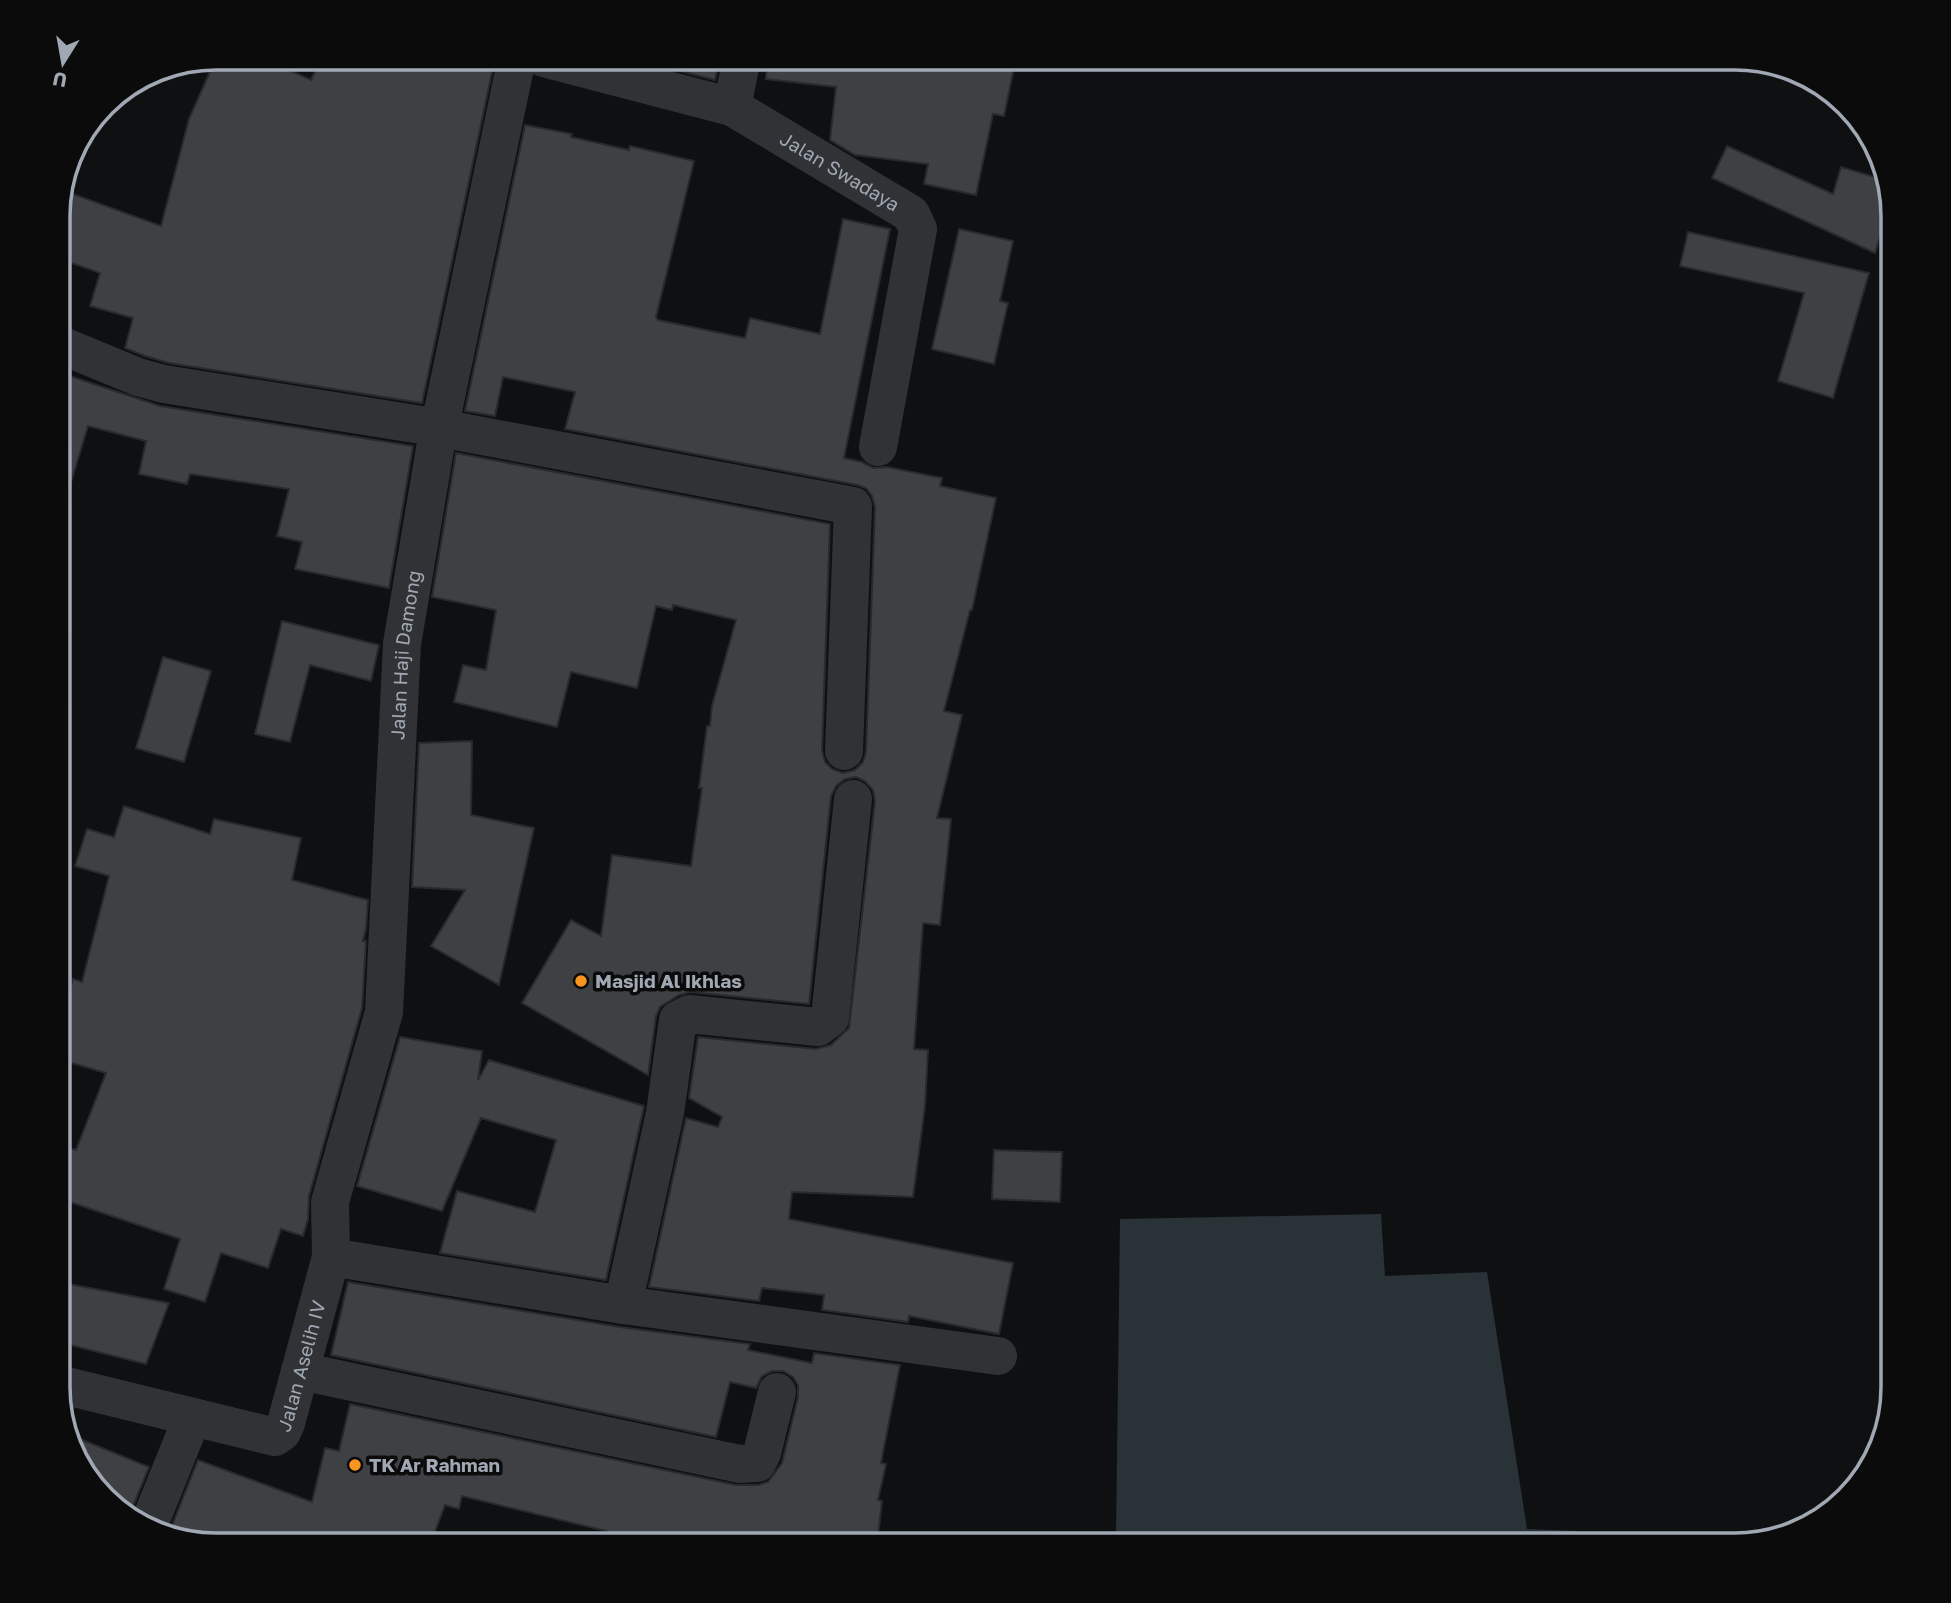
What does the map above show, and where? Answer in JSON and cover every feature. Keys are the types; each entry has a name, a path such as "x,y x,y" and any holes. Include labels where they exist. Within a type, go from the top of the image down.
{"street":[{"name":"Jalan Haji Damong","path":"331,1257 330,1202 384,1012 402,644 440,428 515,70"},
{"name":"Jalan Swadaya","path":"590,70 732,107 911,214 918,229 878,447"},
{"path":"732,107 740,70"},
{"path":"70,349 138,377 164,384 440,428 853,506 844,751"},
{"path":"623,1305 665,1113 678,1020 688,1014 818,1027 830,1018 853,799"},
{"path":"331,1257 623,1305 998,1356"},
{"name":"Jalan Aselih IV","path":"192,1418 275,1437 282,1432 331,1257"},
{"path":"300,1371 740,1464 757,1463 762,1453 777,1392"},
{"path":"70,1387 192,1418 152,1518"}],"shaded area":[{"path":"1381,1214 1385,1276 1487,1272 1527,1529 1577,1533 1116,1533 1120,1219"}],"building":[{"path":"211,70 289,70 311,80 316,70 492,70 422,403 169,363 145,356 125,348 133,318 90,306 100,273 70,262 72,194 161,226 189,119"},
{"path":"676,70 717,70 715,80"},
{"path":"766,70 1014,70 1004,116 993,114 976,195 924,184 928,164 855,155 830,140 836,87 766,79"},
{"path":"525,125 572,134 571,137 629,150 630,146 694,161 656,317 658,320 745,338 750,318 820,334 843,219 890,229 844,458 873,468 887,467 942,478 940,486 996,498 972,610 944,711 962,715 937,818 951,819 940,925 923,923 914,1049 928,1050 925,1106 913,1197 792,1192 789,1219 1013,1263 999,1334 909,1316 908,1322 822,1310 824,1295 762,1288 759,1301 649,1287 686,1118 718,1127 722,1117 689,1098 698,1037 816,1049 831,1045 849,1028 875,801 873,790 865,781 856,777 845,779 836,786 831,796 809,1004 691,992 679,995 660,1007 656,1016 648,1075 522,1003 571,920 601,936 612,855 691,866 707,726 710,726 712,706 736,620 673,605 672,610 656,606 637,688 571,672 557,727 454,702 463,665 486,670 496,610 432,597 456,453 830,524 822,750 825,762 832,769 843,773 855,770 863,762 866,752 875,507 866,488 857,485 565,429 575,392 503,377 495,416 465,411"},
{"path":"1727,146 1833,194 1841,167 1876,177 1880,197 1881,233 1875,253 1712,178"},
{"path":"959,229 1013,241 1000,301 1008,303 994,364 932,349"},
{"path":"1688,232 1869,273 1833,398 1778,381 1804,293 1680,266"},
{"path":"70,376 160,406 413,446 389,588 295,569 302,542 277,536 289,489 190,474 187,484 139,474 146,441 88,426 70,486"},
{"path":"282,621 379,645 371,681 310,665 290,742 255,734"},
{"path":"163,657 211,671 184,762 136,748"},
{"path":"472,741 471,815 534,828 499,985 431,946 465,890 412,887 419,743"},
{"path":"124,806 210,834 214,819 301,838 292,880 368,900 363,941 366,941 362,1008 309,1196 308,1219 303,1236 281,1229 268,1268 221,1253 205,1302 164,1289 180,1239 70,1202 70,1148 76,1150 106,1073 70,1062 70,988 73,979 82,982 109,876 75,866 87,829 114,837"},
{"path":"400,1037 482,1051 478,1080 489,1060 644,1106 606,1280 440,1253 457,1191 535,1212 556,1140 481,1118 442,1211 357,1186"},
{"path":"994,1150 1062,1152 1060,1202 992,1199"},
{"path":"348,1282 620,1327 750,1344 748,1350 812,1363 814,1353 900,1365 881,1463 886,1464 878,1500 882,1501 878,1533 606,1533 462,1496 459,1509 445,1505 434,1533 207,1533 172,1526 198,1460 312,1502 325,1448 339,1451 350,1404 736,1485 758,1485 768,1482 782,1463 798,1397 798,1385 793,1377 783,1371 772,1371 762,1376 756,1388 730,1382 716,1437 331,1355"},
{"path":"70,1284 169,1303 146,1364 70,1345"},
{"path":"80,1439 149,1467 133,1507 100,1476"}],"place":[{"name":"Masjid Al Ikhlas","path":"581,981"},
{"name":"TK Ar Rahman","path":"355,1465"}]}
